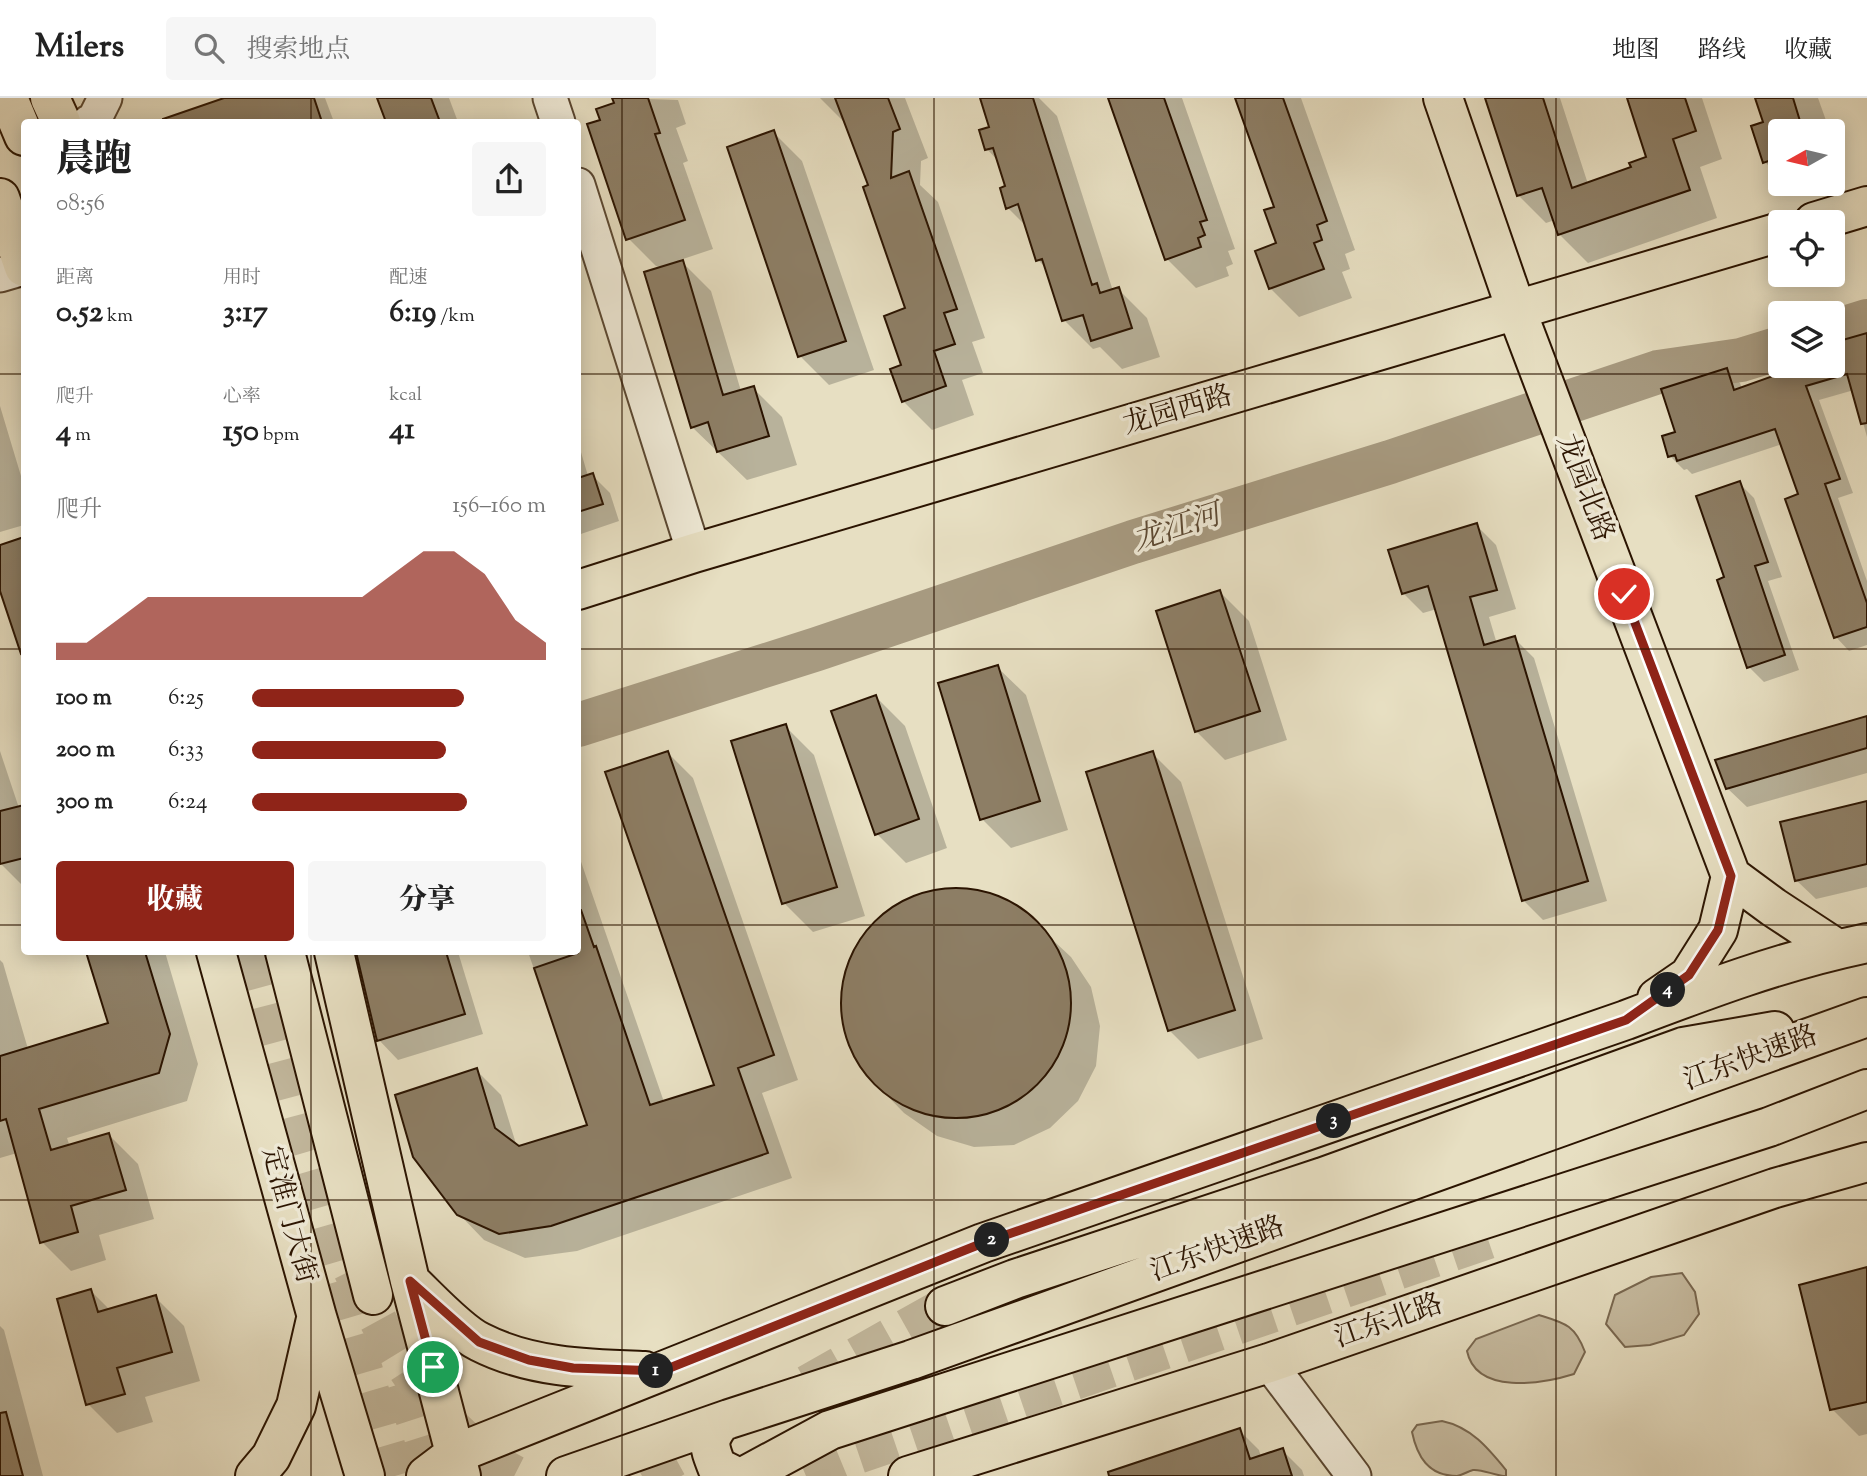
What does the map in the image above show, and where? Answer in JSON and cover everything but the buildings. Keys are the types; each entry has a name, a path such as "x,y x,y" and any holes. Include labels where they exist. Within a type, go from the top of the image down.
{"main road":[{"path":"8,98 21,129"},
{"path":"50,98 60,119"},
{"name":"龙园北路","path":"1443,98 1517,312 1731,876"},
{"path":"0,198 21,259"},
{"path":"1845,213 1867,206"},
{"name":"龙园西路","path":"581,589 694,553 1768,236"},
{"path":"1626,1020 1689,975 1718,930 1731,876 1773,908 1852,946"},
{"path":"365,1476 447,1468 662,1371 983,1243 1626,1020 1716,986 1852,946"},
{"name":"定淮门大街","path":"217,955 317,1317 365,1476"},
{"path":"286,955 373,1295"},
{"path":"335,955 410,1281 447,1468"},
{"path":"945,1307 1015,1279 1323,1177 1683,1047 1867,1016"},
{"name":"江东快速路","path":"566,1476 911,1360 1867,1016"},
{"name":"江东快速路","path":"745,1476 830,1430 1769,1127 1867,1089"},
{"path":"1497,1237 1826,1128 1867,1117"},
{"name":"江东北路","path":"908,1476 1269,1363 1775,1188 1867,1162"},
{"path":"410,1281 479,1342 529,1360 573,1368 662,1371"},
{"path":"255,1476 271,1457 296,1406 317,1317"},
{"path":"721,1422 709,1445 717,1467 735,1476"}],"street":[{"path":"94,119 105,98"},
{"path":"550,98 557,119"},
{"path":"581,195 694,553"},
{"path":"0,275 21,269"},
{"path":"1269,1363 1353,1476"}],"shaded area":[{"path":"1682,1273 1695,1292 1699,1314 1684,1335 1650,1345 1625,1347 1606,1324 1615,1295 1651,1277"},
{"path":"1539,1315 1568,1326 1577,1336 1585,1352 1574,1374 1545,1381 1512,1383 1483,1375 1473,1365 1467,1351 1476,1339"},
{"path":"1442,1421 1470,1433 1506,1470 1506,1476 1477,1470 1457,1476 1447,1475 1431,1468 1417,1449 1412,1432 1417,1425"}],"waterway":[{"name":"龙江河","path":"1845,328 1867,321"},
{"name":"龙江河","path":"581,724 817,649 1133,542 1390,462 1658,372 1741,360 1768,352"}],"tunnel":[{"path":"247,955 298,1146 395,1476"},
{"path":"806,1476 857,1455 1497,1237"},
{"path":"352,1270 400,1359 440,1414 463,1438 489,1459 518,1476"},
{"path":"807,1384 945,1306"},
{"path":"403,1383 433,1476"},
{"path":"642,1476 718,1434"}],"route":[{"path":"433,1367 410,1281 479,1342 529,1360 573,1368 662,1371 983,1243 1626,1020 1689,975 1718,930 1731,876 1624,594"}]}
